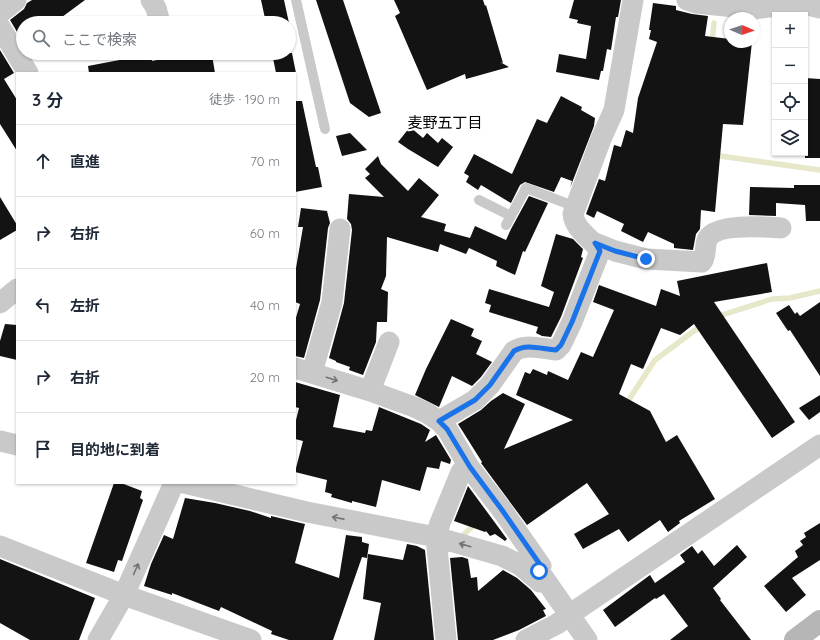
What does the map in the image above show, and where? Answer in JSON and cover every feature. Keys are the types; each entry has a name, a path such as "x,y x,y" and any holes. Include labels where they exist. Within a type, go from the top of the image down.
{"main road":[{"path":"795,640 820,621"}],"street":[{"path":"0,13 16,0"},
{"path":"151,0 156,8 158,16"},
{"path":"439,421 475,400 490,385 514,351 520,347 530,346 541,349 556,350 561,345 572,322 600,251 595,243 579,229 574,220 573,214 601,139 614,110 633,0"},
{"path":"693,1 754,9 800,3 820,8"},
{"path":"0,27 16,53"},
{"path":"20,60 27,72"},
{"path":"595,243 615,251 646,259 702,262 705,256 708,239 715,232 744,227 781,228"},
{"path":"188,484 315,513 436,537 502,556 520,565 540,582 539,571 541,566 470,467 447,429 439,421 414,407 304,370 332,302 340,229"},
{"path":"0,282 16,288"},
{"path":"0,303 16,289"},
{"path":"370,391 389,342"},
{"path":"0,441 16,445"},
{"path":"526,640 557,624 820,445"},
{"path":"446,640 436,537 440,523 461,472 470,467"},
{"path":"98,640 124,595 174,484"},
{"path":"0,546 124,595 251,640"},
{"path":"539,571 587,640"}],"lane":[{"path":"296,0 325,129"},
{"path":"506,225 526,188 576,207"},
{"path":"478,200 511,216"}],"building":[{"path":"32,0 85,0 63,16 16,16 16,30 10,20 24,9 27,3"},
{"path":"261,0 284,0 287,16 264,16"},
{"path":"316,0 343,0 381,113 369,117 350,103"},
{"path":"394,0 483,0 485,6 486,5 503,63 500,62 509,67 466,79 465,74 427,90 395,16 400,13"},
{"path":"574,0 621,0 618,17 616,17 611,50 607,49 603,71 601,71 599,80 556,72 559,54 586,59 591,26 577,23 578,20 569,18"},
{"path":"653,3 676,6 676,10 708,16 705,36 724,38 724,48 751,48 743,125 723,124 715,212 701,210 700,229 696,234 693,250 674,248 674,244 648,232 643,242 621,231 624,224 597,211 594,218 586,214 599,179 605,181 614,145 621,147 626,130 633,133 638,98 657,42 649,39 651,30 649,30"},
{"path":"0,50 14,73 4,79 16,98 16,149 0,124"},
{"path":"120,60 213,60 215,72 89,72 88,66"},
{"path":"273,60 293,60 296,72 276,72"},
{"path":"808,78 820,79 820,158 805,158 805,156 808,156"},
{"path":"561,96 582,107 581,110 595,118 594,126 570,188 572,181 561,177 554,192 525,182 520,185 511,203 481,185 478,190 466,182 469,176 464,173 474,154 512,174 537,119 547,123"},
{"path":"296,101 302,101 316,167 318,167 322,187 296,192"},
{"path":"410,127 423,138 427,133 438,143 442,138 453,147 438,167 398,142"},
{"path":"350,133 367,150 342,156 336,136"},
{"path":"378,156 381,164 408,191 419,178 439,195 421,217 446,224 444,231 470,238 475,226 506,240 529,196 548,203 525,252 523,251 515,275 496,266 497,261 469,248 466,254 440,244 438,252 387,237 386,276 381,289 388,292 387,322 377,322 376,342 363,375 349,370 350,367 329,358 344,303 352,230 351,224 347,219 349,194 384,197 365,178 370,174 365,169"},
{"path":"794,185 820,185 820,221 806,221 805,205 776,203 776,216 749,215 750,187 794,188"},
{"path":"0,197 16,223 16,231 0,240"},
{"path":"301,208 327,211 330,223 328,228 320,300 304,358 296,356 296,318 300,304 296,302 296,268 303,227 298,227"},
{"path":"556,234 573,239 583,249 581,257 583,258 561,317 551,337 542,336 536,333 538,327 489,312 491,305 485,303 489,289 549,307 554,292 541,286"},
{"path":"767,263 772,292 714,302 795,422 772,438 694,324 680,335 661,328 643,369 631,364 619,394 650,411 666,442 677,435 715,499 679,521 680,523 668,532 660,520 628,542 619,529 583,549 574,534 609,514 587,483 527,525 481,463 482,462 458,424 481,410 503,393 525,404 504,449 573,420 516,395 525,372 530,374 533,369 547,375 548,371 568,380 581,352 593,357 614,310 593,302 599,285 656,306 661,289 680,296 677,281"},
{"path":"820,302 820,376 790,330 788,331 776,313 789,305 795,314 797,312 800,316"},
{"path":"451,319 474,329 471,336 482,341 476,354 492,362 472,386 452,376 439,407 415,395"},
{"path":"5,324 16,325 16,360 0,356 0,341"},
{"path":"296,382 340,395 333,427 365,433 366,430 372,431 379,407 421,424 430,430 425,442 436,435 451,460 450,464 441,461 439,469 427,467 420,491 382,480 376,507 352,501 352,503 331,497 332,494 325,492 327,480 296,472 303,441 296,439 296,420 299,408 296,407"},
{"path":"820,395 820,412 809,420 799,408"},
{"path":"114,484 124,484 142,491 140,498 143,500 122,561 118,560 114,572 86,563"},
{"path":"468,486 507,539 505,541 495,534 490,536 486,531 485,532 454,521"},
{"path":"185,498 215,503 250,511 271,518 271,516 305,524 295,563 339,578 346,535 362,537 362,542 369,544 367,558 362,557 333,640 289,640 271,634 272,631 221,607 219,611 172,593 172,595 144,586 151,564 164,535 173,539"},
{"path":"820,523 820,560 792,578 806,595 786,612 764,586 798,557 795,551 803,545 800,541 806,537 804,533"},
{"path":"407,544 417,546 425,550 434,640 374,640 381,603 363,599 368,554 403,560"},
{"path":"737,545 747,557 713,588 721,599 720,600 751,640 670,640 688,626 664,594 656,599 655,598 615,627 603,610 650,575 655,583 685,562 680,555 692,546 698,554 702,550 714,566"},
{"path":"462,557 468,559 471,578 477,577 478,591 503,570 517,578 531,590 546,609 543,610 546,616 519,630 493,640 458,640 450,558"},
{"path":"0,559 95,598 79,640 30,640 0,623"}],"waterway":[{"path":"712,43 714,23"},
{"path":"713,155 820,170"},
{"path":"716,317 772,299 790,298 820,291"},
{"path":"626,404 655,360 702,325"},
{"path":"459,539 476,523"}],"district":[{"name":"麦野五丁目","path":"445,122"}],"route":[{"path":"539,571 541,566 470,467 447,429 439,421 475,400 490,385 514,351 520,347 530,346 541,349 556,350 561,345 572,322 600,251 595,243 624,254 646,259"}]}
